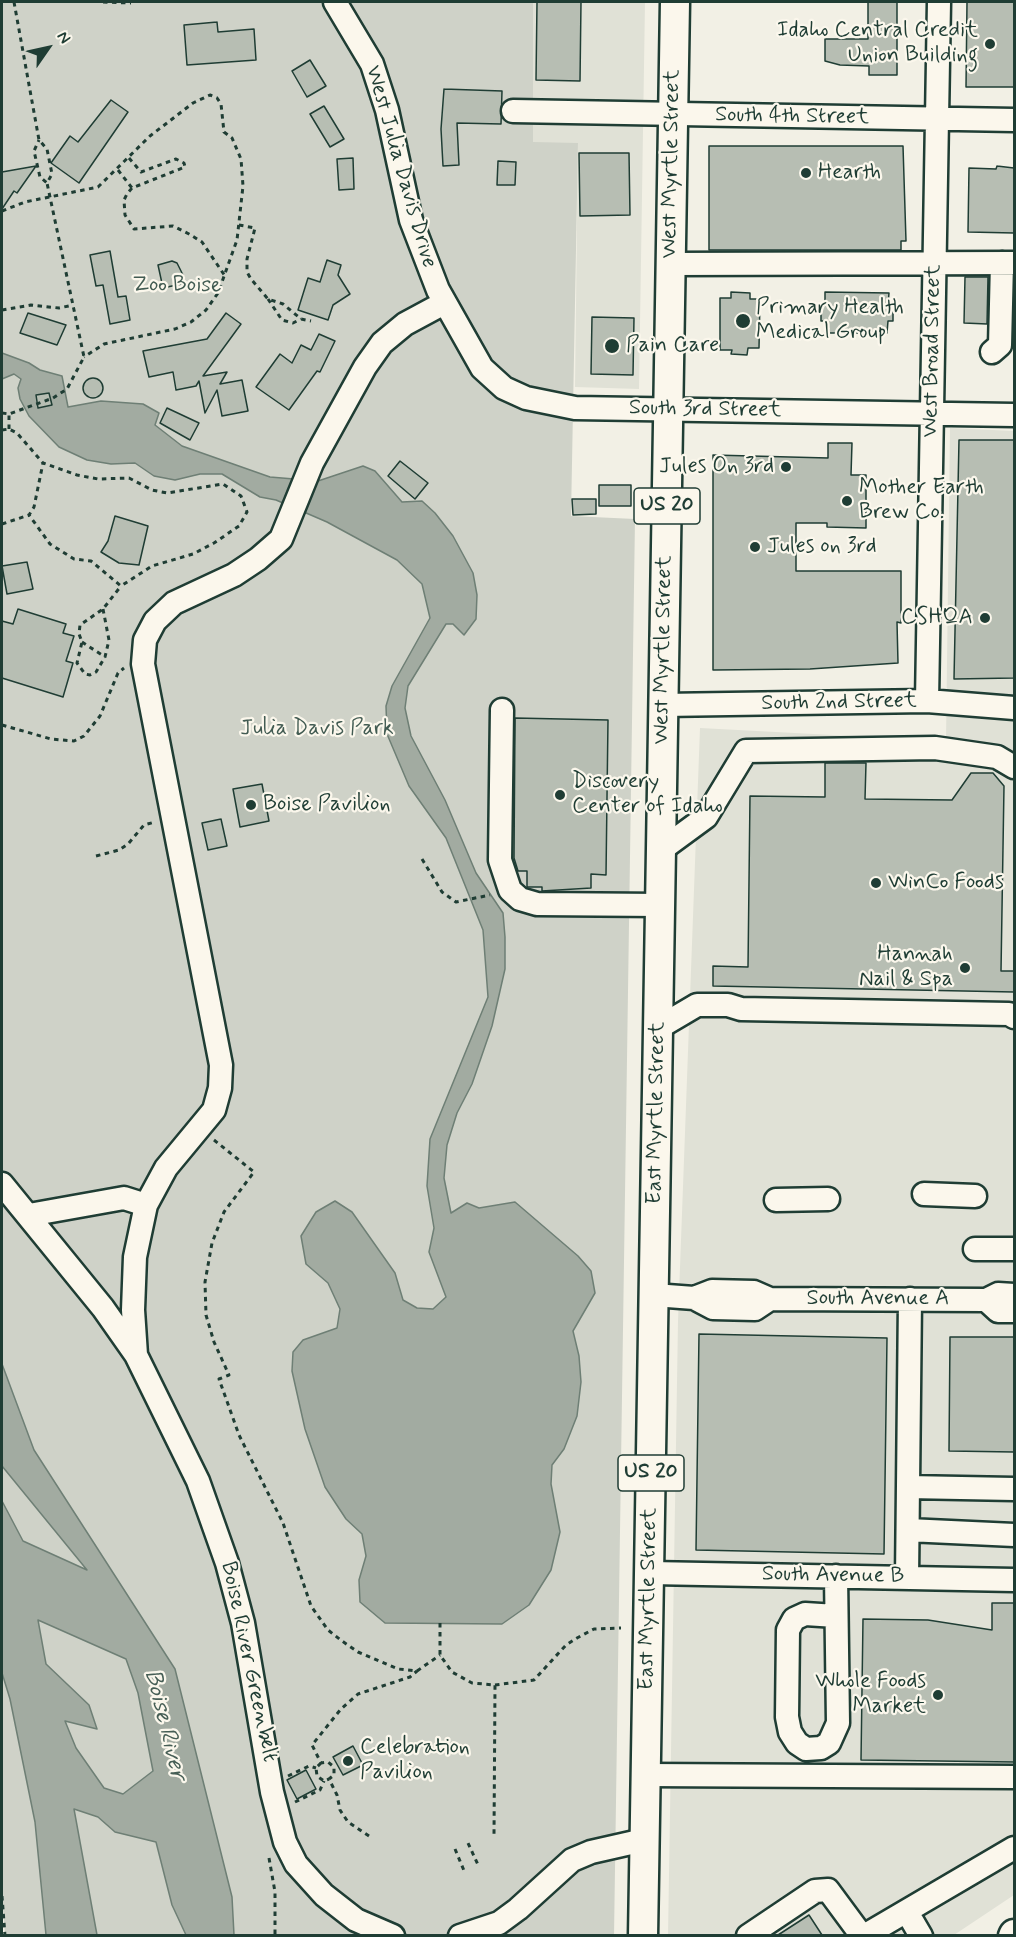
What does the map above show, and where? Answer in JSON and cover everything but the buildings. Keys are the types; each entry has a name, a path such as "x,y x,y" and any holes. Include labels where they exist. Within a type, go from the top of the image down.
{"main road":[{"name":"West Myrtle Street","path":"658,1019 675,2"},
{"name":"East Myrtle Street","path":"643,1935 651,1573 658,1019"}],"street":[{"name":"West Julia Davis Drive","path":"335,2 372,64 387,110 411,220 444,303"},
{"name":"West Broad Street","path":"927,701 939,2"},
{"name":"South 4th Street","path":"524,111 1014,120"},
{"path":"671,264 1008,263 1000,345 992,352"},
{"name":"South 3rd Street","path":"444,303 482,368 504,388 526,398 575,408 1014,415"},
{"path":"136,1355 133,1310 135,1257 146,1205 166,1168 214,1110 220,1088 221,1065 143,664 145,640 155,621 174,603 226,580 258,559 280,539 312,463 365,367 382,343 405,324 444,303"},
{"name":"South 2nd Street","path":"663,705 927,701 1014,708"},
{"path":"502,710 500,860 510,891 520,900 537,904 660,905"},
{"path":"661,850 706,818 746,751 935,748 997,757 1014,766"},
{"path":"658,1019 697,1005 728,1005 741,1009 1009,1014 1014,1017"},
{"path":"2,1185 29,1215 136,1355 198,1481 227,1563 243,1623 272,1792 285,1842 296,1864 324,1895 356,1920 393,1935"},
{"path":"924,1194 975,1196"},
{"path":"29,1215 124,1198 146,1205"},
{"path":"776,1200 828,1199"},
{"path":"975,1249 1014,1249"},
{"name":"South Avenue A","path":"654,1295 694,1298 712,1291 754,1292 770,1299 986,1300 998,1294 1014,1295"},
{"path":"907,1578 910,1299"},
{"name":"South Avenue A","path":"986,1300 999,1311 1014,1311"},
{"path":"908,1487 1014,1489"},
{"path":"908,1530 1014,1535"},
{"name":"South Avenue B","path":"651,1573 1014,1580"},
{"path":"836,1576 838,1723 829,1743 820,1748 806,1749 797,1743 790,1732 787,1717 788,1630 794,1619 805,1614 836,1616"},
{"path":"646,1774 1014,1776"},
{"path":"460,1935 498,1923 518,1910 572,1860 591,1851 644,1840"},
{"path":"748,1935 815,1890 828,1890 863,1935 907,1912 1009,1851"},
{"path":"907,1912 921,1935"}],"path":[{"path":"14,2 39,140 47,149 52,174 47,183"},
{"path":"104,2 131,3"},
{"path":"2,211 50,197 98,187 118,170 150,136 193,103 210,95 217,98 221,104 224,132 232,138 241,159 243,186 238,225 225,276 206,310 191,322 175,329 104,344 84,357 67,389 53,398 9,414 2,413"},
{"path":"39,140 34,151 40,177 47,183 84,357"},
{"path":"129,158 141,172 176,159 184,163 185,167 132,188 124,200 125,215 134,229 173,226 189,234 202,242 225,276"},
{"path":"118,170 132,188"},
{"path":"238,225 255,228 247,272 282,320 293,323 301,319"},
{"path":"268,299 283,304 301,319 311,321"},
{"path":"2,310 31,305 59,308 73,305"},
{"path":"9,414 9,429 35,452 43,463 98,479 129,478 152,490 167,493 223,484 241,496 247,512 239,526 193,554 152,566 122,586 103,609 80,625 79,634 82,642 77,663 85,675 96,672 105,657 109,640 103,609"},
{"path":"2,430 9,429"},
{"path":"2,524 28,515 34,507 43,463"},
{"path":"28,515 50,544 74,559 91,561 122,586"},
{"path":"82,642 105,657"},
{"path":"2,724 51,739 74,741 84,736 100,716 118,673 129,666 143,664"},
{"path":"96,856 120,850 144,825 174,818"},
{"path":"422,859 434,881 456,902 496,893"},
{"path":"199,1128 254,1172 238,1190 224,1212 212,1243 205,1282 206,1315 214,1342 229,1374 219,1379 239,1435 283,1523 317,1618 328,1630 358,1652 398,1669 417,1671"},
{"path":"440,1623 440,1655 452,1672 464,1680 495,1685 534,1680 566,1645 577,1638 594,1629 621,1628"},
{"path":"321,1763 313,1748 313,1742 349,1700 366,1689 410,1677 440,1655"},
{"path":"494,1835 495,1685"},
{"path":"292,1796 296,1802 320,1790 324,1781 334,1775 334,1767 328,1762 321,1763 316,1768"},
{"path":"287,1784 284,1778 309,1766 316,1768"},
{"path":"316,1768 317,1776 324,1781"},
{"path":"329,1779 344,1817 369,1836"},
{"path":"468,1843 479,1867"},
{"path":"455,1850 465,1873"},
{"path":"268,1851 275,1892 275,1935"},
{"path":"2,1896 5,1935"}],"shaded area":[{"path":"533,2 645,2 639,389 575,387 578,143 533,143"},
{"path":"950,428 1014,431 1014,1895 954,1935 668,1936 678,1321 700,728 946,741"}],"green space":[{"name":"Julia Davis Park","path":"2,2 533,2 533,142 578,143 571,516 635,519 614,1935 233,1935 232,1897 175,1669 34,1450 2,1364"},
{"path":"2,1466 88,1571 23,1541 2,1501"},
{"path":"38,1619 126,1658 138,1693 153,1771 123,1794 104,1789 76,1748 64,1721 97,1728 89,1705 46,1664"},
{"path":"2,1673 10,1699 35,1822 46,1935 5,1935 2,1896"},
{"path":"73,1808 98,1817 115,1832 156,1842 172,1905 186,1935 97,1935"}],"water":[{"path":"2,353 29,363 40,370 62,376 68,407 101,401 143,404 159,413 155,425 182,446 270,477 318,481 363,466 375,471 402,502 422,501 435,513 453,536 473,573 477,595 476,619 464,635 453,624 446,624 408,686 405,708 411,736 445,800 476,873 503,913 505,937 505,969 492,1026 472,1084 457,1113 447,1145 444,1178 451,1213 467,1203 479,1208 515,1202 578,1256 591,1271 595,1293 573,1331 579,1356 581,1382 577,1416 564,1449 552,1465 551,1484 560,1532 551,1570 529,1605 502,1624 385,1623 360,1602 359,1580 366,1556 362,1534 346,1519 325,1487 305,1429 292,1371 293,1352 303,1340 337,1328 340,1309 328,1283 306,1264 301,1236 316,1212 335,1201 352,1212 395,1273 403,1300 417,1308 433,1309 446,1297 429,1252 434,1228 427,1186 430,1139 488,997 483,930 446,838 409,786 387,734 386,706 392,686 430,618 422,584 397,560 327,522 276,500 260,497 222,474 200,474 175,480 154,476 135,463 111,464 87,460 59,447 29,416 20,399 18,388 21,379 14,374 2,379"},
{"name":"Boise River","path":"2,1364 34,1450 175,1669 232,1897 234,1935 186,1935 172,1905 156,1842 115,1832 98,1817 74,1809 97,1935 46,1935 35,1822 10,1699 2,1673 2,1501 23,1541 87,1570 2,1466","holes":["38,1620 126,1659 138,1693 153,1771 123,1794 104,1788 76,1748 65,1721 97,1729 89,1705 46,1664"]}],"place":[{"name":"Idaho Central Credit Union Building","path":"990,44"},
{"name":"Hearth","path":"806,173"},
{"name":"Primary Health Medical Group","path":"743,321"},
{"name":"Pain Care","path":"612,346"},
{"name":"Jules On 3rd","path":"786,467"},
{"name":"Mother Earth Brew Co.","path":"847,501"},
{"name":"Jules on 3rd","path":"755,547"},
{"name":"CSHQA","path":"985,618"},
{"name":"Discovery Center of Idaho","path":"560,795"},
{"name":"Boise Pavilion","path":"251,805"},
{"name":"WinCo Foods","path":"876,883"},
{"name":"Hannah Nail & Spa","path":"965,968"},
{"name":"Whole Foods Market","path":"938,1695"},
{"name":"Celebration Pavilion","path":"348,1761"}],"park label":[{"name":"Zoo Boise","path":"177,286"}]}
